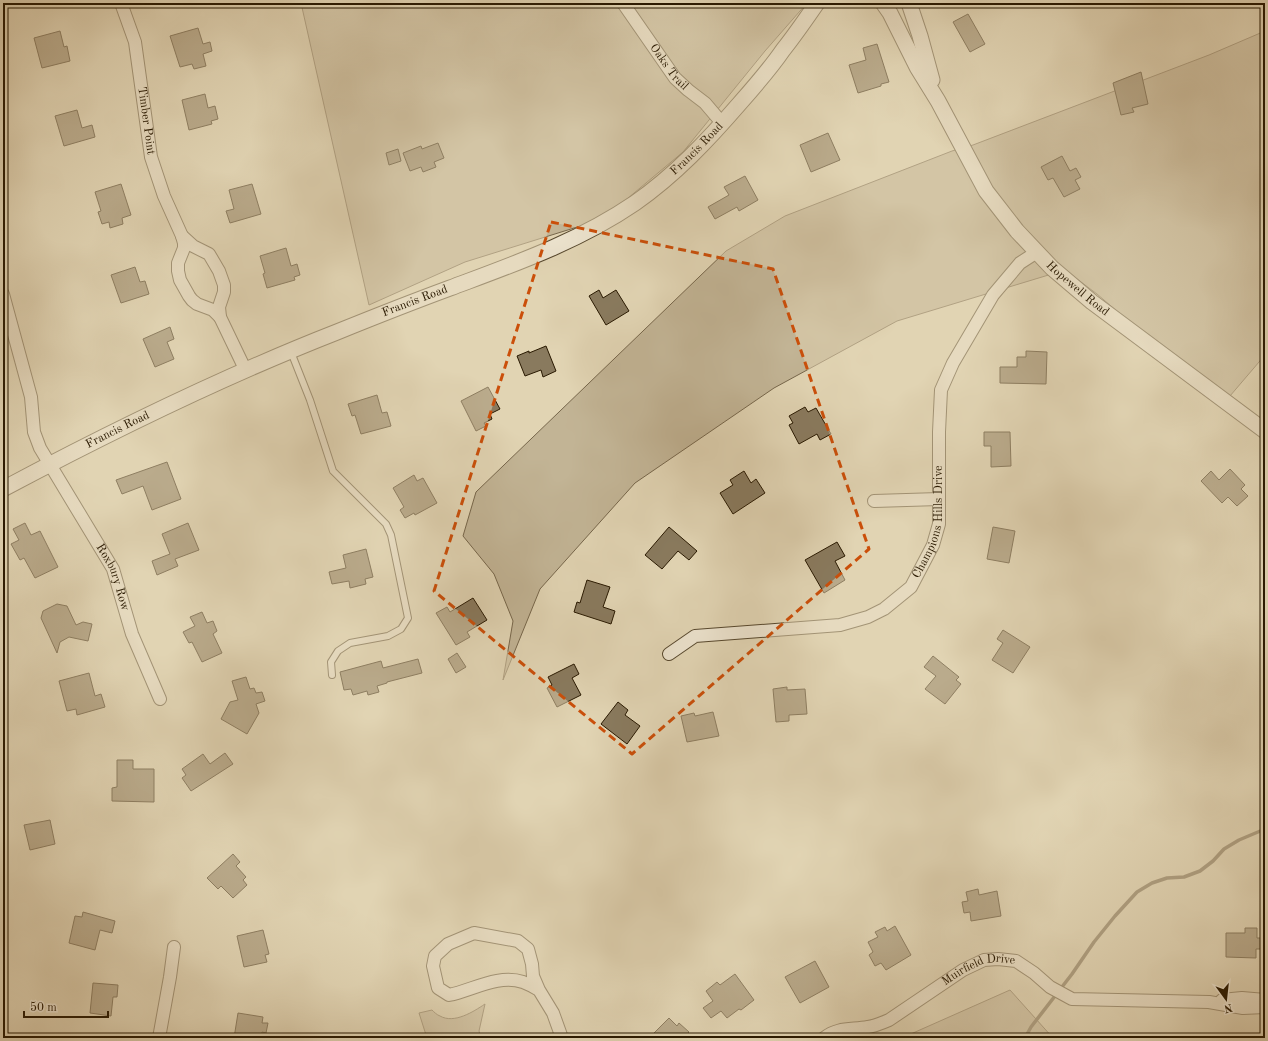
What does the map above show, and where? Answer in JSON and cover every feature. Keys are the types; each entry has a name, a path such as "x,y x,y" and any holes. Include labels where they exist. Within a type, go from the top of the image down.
{"street":[{"name":"Timber Point","path":"122,3 134,42 151,157 164,196 182,236 184,248 178,263 180,280 192,300 197,304 213,310 220,317"},
{"name":"Oaks Trail","path":"624,3 675,78 705,103 722,123"},
{"name":"Francis Road","path":"783,52 817,3"},
{"name":"Francis Road","path":"3,489 184,397 245,370 424,297 525,260 585,232 635,202 689,158 722,123 783,52 828,3"},
{"name":"Hopewell Road","path":"883,3 890,13 917,67 938,101 986,191 1017,231 1052,268 1092,302 1265,431"},
{"name":"Hopewell Road","path":"896,3 932,80 938,101"},
{"path":"909,3 932,80"},
{"name":"Timber Point","path":"182,236 193,246 209,254 219,271 224,285 224,292 219,307 220,317"},
{"name":"Champions Hills Drive","path":"669,654 694,636 840,625 868,617 884,609 911,587 934,545 939,524 939,432 941,390 953,363 993,295 1020,263 1037,252"},
{"name":"Roxbury Row","path":"3,294 31,396 34,432 40,448 48,465 112,570 132,634 160,699"},
{"path":"220,317 245,370"},
{"path":"874,501 939,499"},
{"path":"539,990 523,982 514,980 495,981 463,992 449,995 438,988 433,966 435,956 448,944 474,933 518,941 528,949 532,964 533,976 539,990 553,1013 562,1038"},
{"path":"159,1038 174,947"},
{"name":"Muirfield Drive","path":"824,1038 831,1032 844,1029 867,1028 879,1025 889,1020 963,970 984,960 998,959 1016,961 1034,973 1050,987 1072,999 1209,1002 1242,998 1265,1000"},
{"name":"Muirfield Drive","path":"1209,1002 1243,1008 1265,1008"}],"lane":[{"path":"291,350 334,471 386,524 390,535 408,618 402,630 388,636 350,643 338,651 331,662 332,675"}],"highlighted area":[{"path":"551,222 773,269 869,549 632,754 434,591"}],"shaded area":[{"path":"301,3 807,3 765,51 683,152 603,219 465,262 369,305"},
{"path":"1265,31 1265,355 1224,403 1097,294 1065,270 897,321 774,388 635,483 540,589 503,680 513,621 494,574 463,536 476,492 726,251 785,216 952,151 973,145 1209,55"},
{"path":"1010,990 1053,1038 901,1038 913,1033"},
{"path":"485,1004 479,1031 481,1038 427,1038 419,1013 432,1010 438,1015 451,1019 463,1016"}],"building":[{"path":"968,14 985,44 970,52 953,22"},
{"path":"198,28 203,44 210,42 212,51 203,54 206,66 194,69 192,64 180,67 170,36"},
{"path":"60,31 64,47 67,46 70,61 42,68 34,38"},
{"path":"877,44 889,82 858,93 849,65 866,60 863,48"},
{"path":"1141,72 1148,104 1132,108 1134,112 1121,115 1113,83"},
{"path":"205,94 208,108 215,106 218,119 211,121 212,124 189,130 182,100"},
{"path":"77,110 82,128 92,125 95,137 64,146 55,116"},
{"path":"828,133 840,160 811,172 800,145"},
{"path":"438,143 444,158 434,162 436,167 423,172 421,167 410,171 403,153 421,146 422,149"},
{"path":"398,149 401,161 389,165 386,153"},
{"path":"1062,156 1070,171 1076,168 1081,177 1075,180 1080,189 1064,197 1053,178 1048,180 1041,167"},
{"path":"745,176 758,200 739,211 737,207 715,219 708,207 729,195 724,187"},
{"path":"121,184 131,215 122,218 123,224 110,228 109,222 102,224 98,212 101,211 95,192"},
{"path":"252,184 261,214 230,223 226,211 234,209 229,190"},
{"path":"286,248 291,266 297,264 300,275 294,277 295,280 267,288 263,274 265,273 260,256"},
{"path":"135,267 140,282 145,281 149,294 121,303 111,275"},
{"path":"599,290 603,298 616,290 629,311 606,325 589,296"},
{"path":"170,327 174,339 167,342 174,359 155,367 143,339"},
{"path":"546,346 556,371 543,377 541,370 525,376 517,356"},
{"path":"1026,351 1047,352 1046,384 1000,383 1000,367 1017,367 1017,357 1026,357"},
{"path":"488,387 500,409 490,414 492,419 484,423 486,426 476,431 461,401"},
{"path":"377,395 382,413 387,412 391,426 361,434 355,415 352,416 348,404"},
{"path":"805,407 808,412 816,408 831,434 820,440 817,434 799,444 789,425 793,423 789,416"},
{"path":"984,432 1010,432 1011,466 991,467 991,446 984,446"},
{"path":"167,462 181,499 152,510 143,486 122,494 116,480"},
{"path":"1230,469 1245,485 1241,489 1248,496 1237,506 1228,497 1222,503 1201,481 1211,471 1219,480"},
{"path":"744,471 751,483 756,479 765,493 733,514 720,493 733,485 730,480"},
{"path":"414,475 417,481 423,478 437,503 415,515 414,513 405,518 400,510 404,507 393,488"},
{"path":"25,523 31,535 40,531 58,567 35,578 24,558 20,560 11,544 19,540 13,529"},
{"path":"188,523 199,550 175,559 178,566 157,575 152,561 170,554 162,534"},
{"path":"669,527 697,551 689,560 678,551 662,569 645,555"},
{"path":"993,527 1015,531 1009,563 987,559"},
{"path":"837,542 845,556 835,561 845,580 824,593 805,560"},
{"path":"366,549 373,577 365,579 366,584 350,588 349,581 332,584 329,572 346,568 343,555"},
{"path":"587,580 610,587 603,607 615,611 611,624 574,612 577,602 580,603"},
{"path":"473,598 487,620 467,632 470,637 456,645 436,613 447,607 450,612"},
{"path":"57,604 67,606 76,625 83,622 92,624 88,641 69,637 60,642 57,653 41,618 43,611"},
{"path":"202,612 207,623 213,621 217,631 213,634 222,653 202,662 192,642 189,643 183,632 195,626 190,617"},
{"path":"1003,630 1030,647 1013,673 992,660 1003,643 997,639"},
{"path":"457,653 466,667 456,673 448,659"},
{"path":"933,656 959,677 956,680 961,684 945,704 925,689 936,676 924,667"},
{"path":"418,659 422,673 377,686 379,692 368,695 367,691 353,695 351,689 344,690 340,672 381,661 383,668"},
{"path":"574,664 579,674 572,678 581,695 557,707 547,688 552,685 548,677"},
{"path":"89,673 95,696 101,694 105,707 77,715 76,709 67,711 59,681"},
{"path":"246,677 250,689 254,688 256,693 262,692 265,701 256,704 259,713 247,734 221,719 230,702 238,700 232,681"},
{"path":"787,687 787,690 805,689 807,714 789,715 789,721 776,722 773,689"},
{"path":"618,702 628,710 625,715 640,726 627,744 601,724"},
{"path":"713,712 719,736 687,742 681,716 694,713 695,716"},
{"path":"225,753 233,764 191,791 182,778 186,775 182,769 203,754 210,764"},
{"path":"117,760 133,760 133,769 154,769 154,802 112,801 112,788 117,787"},
{"path":"50,820 55,844 30,850 24,825"},
{"path":"233,854 240,862 236,866 246,877 243,880 247,885 233,898 221,886 218,889 207,878"},
{"path":"978,889 979,895 997,891 1001,916 971,921 970,912 964,913 962,902 968,901 966,892"},
{"path":"83,912 115,921 112,933 100,930 95,950 69,943 75,916 82,917"},
{"path":"895,926 911,955 886,970 881,963 875,966 869,955 873,952 868,942 878,937 875,932 885,927 887,931"},
{"path":"1245,928 1257,928 1257,938 1263,938 1262,949 1256,949 1256,958 1226,957 1226,933 1245,933"},
{"path":"263,930 269,954 265,955 267,962 244,967 237,936"},
{"path":"815,961 829,987 800,1003 785,977"},
{"path":"735,974 754,1000 727,1018 721,1011 711,1018 703,1008 713,1001 706,991 717,982 720,985"},
{"path":"93,983 118,985 117,997 113,997 111,1016 90,1013"},
{"path":"238,1013 263,1017 262,1023 268,1023 266,1033 262,1032 261,1038 234,1038"},
{"path":"669,1018 677,1026 679,1023 689,1032 683,1038 649,1038"}],"waterway":[{"path":"1025,1038 1031,1027 1072,974 1094,942 1137,892 1152,883 1167,878 1184,877 1200,871 1213,861 1224,849 1239,840 1265,829"}]}
